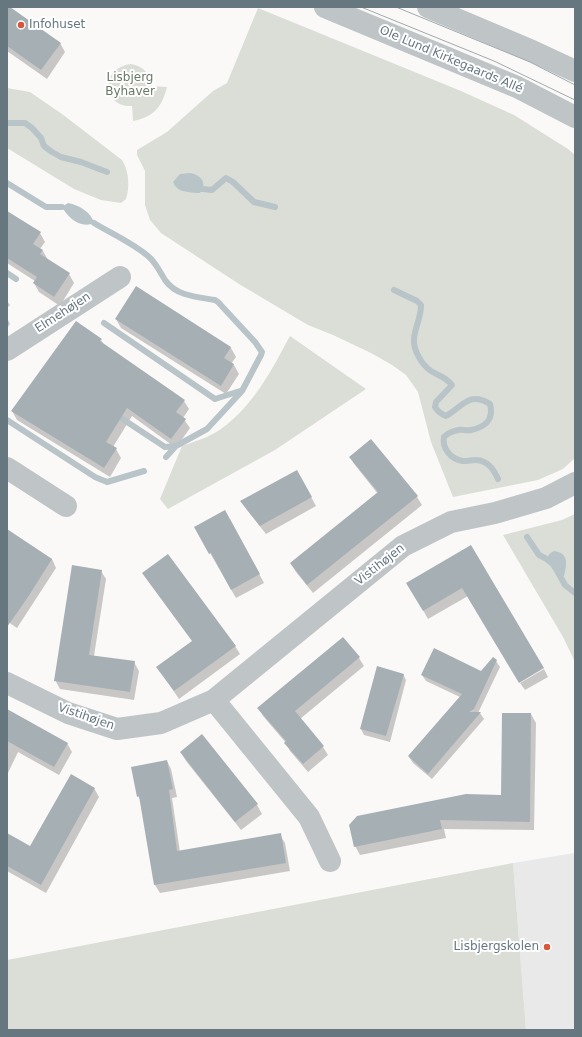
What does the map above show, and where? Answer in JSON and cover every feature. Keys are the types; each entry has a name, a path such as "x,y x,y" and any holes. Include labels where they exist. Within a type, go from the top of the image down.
{"street":[{"name":"Ole Lund Kirkegaards Allé","path":"325,7 517,87 575,117"},
{"path":"428,7 575,71"},
{"name":"Elmehøjen","path":"7,350 120,278"},
{"path":"7,468 66,506"},
{"name":"Vistihøjen","path":"7,683 68,713 117,729 160,723 214,700 403,546 451,522 495,513 546,498 575,483"},
{"path":"214,700 309,817 330,860"}],"shaded area":[{"path":"190,173 202,180 203,186 200,193 181,190 175,186 173,182 180,174"},
{"path":"68,203 76,205 87,212 94,223 84,225 71,218 62,207"},
{"path":"554,551 559,552 565,557 566,567 564,576 560,577 549,564 548,557"},
{"name":"Lisbjergskolen","path":"575,853 575,1030 526,1030 513,863"}],"green space":[{"path":"258,8 461,91 514,115 575,155 575,458 563,469 538,480 453,497 431,442 418,392 406,375 371,353 308,325 239,284 161,233 150,220 145,205 145,171 137,155 137,150 167,132 213,91 227,83"},
{"name":"Lisbjerg Byhaver","path":"131,64 139,66 148,74 152,86 167,87 163,100 152,114 133,121 132,106 122,105 115,101 111,95 109,87 110,80 114,73 121,67"},
{"path":"7,88 30,92 62,114 122,160 128,179 126,199 121,203 101,200 74,189 7,148"},
{"path":"290,336 366,389 275,450 168,509 160,499 182,446 217,432 233,420 261,387"},
{"path":"575,514 575,662 563,637 503,535 562,520"},
{"path":"513,863 526,1030 7,1030 7,960"}],"building":[{"name":"Infohuset","path":"7,7 10,7 61,43 41,70 7,46"},
{"path":"7,211 41,232 33,244 43,250 40,254 70,273 54,297 33,283 37,277 7,258"},
{"path":"136,286 231,347 224,358 234,364 221,386 115,319"},
{"path":"76,321 102,339 100,341 185,400 176,412 186,419 171,439 127,408 106,442 117,448 104,468 11,411"},
{"path":"371,439 418,496 307,585 290,563 378,492 349,457"},
{"path":"297,470 312,497 260,526 240,501"},
{"path":"225,510 260,574 231,590 211,553 209,554 194,527"},
{"path":"7,529 52,559 7,627"},
{"path":"471,545 544,668 519,683 462,588 423,611 406,583"},
{"path":"168,554 236,646 174,691 156,667 192,641 142,573"},
{"path":"72,565 102,570 89,655 135,661 130,692 54,681"},
{"path":"343,637 360,657 295,711 324,746 303,764 284,743 286,741 257,708"},
{"path":"434,648 481,671 493,657 497,660 474,709 469,712 481,712 428,774 408,756 462,694 421,675"},
{"path":"377,666 404,674 386,736 360,729"},
{"path":"7,709 68,743 54,767 7,741"},
{"path":"502,713 531,713 530,822 440,820 442,829 354,847 349,825 357,816 466,794 501,795"},
{"path":"202,734 258,804 235,822 180,752"},
{"path":"167,760 173,789 169,790 177,851 281,833 286,863 154,885 139,796 137,797 131,767"},
{"path":"71,774 95,788 41,885 7,866 7,833 30,846"}],"waterway":[{"path":"7,123 25,123 41,138 44,146 52,152 61,157 81,162 107,172"},
{"path":"203,189 212,190 226,178 233,182 254,202 275,207"},
{"path":"7,183 46,207 62,207"},
{"path":"94,223 143,252 156,265 165,280 181,293 194,297 215,300 218,302 255,342 262,352 242,391 207,429 176,446 166,457"},
{"path":"7,273 16,279"},
{"path":"394,290 417,301 421,305 414,339 415,348 421,361 431,371 445,378 452,385 436,402 435,407 437,410 446,416 462,404 472,399 483,400 490,404 491,414 488,422 476,429 458,430 447,434 444,437 444,445 446,449 454,458 458,460 479,460 486,463 496,474 498,479"},
{"path":"104,323 215,399 240,391"},
{"path":"115,414 165,447 176,446"},
{"path":"7,420 95,477 107,482 144,471"},
{"path":"527,537 539,555 554,565 565,585 575,593"}],"tram line":[{"path":"361,7 494,61 575,100"},
{"path":"396,7 530,62 575,85"}],"place":[{"name":"Infohuset","path":"21,25"},
{"name":"Lisbjergskolen","path":"547,947"}]}
